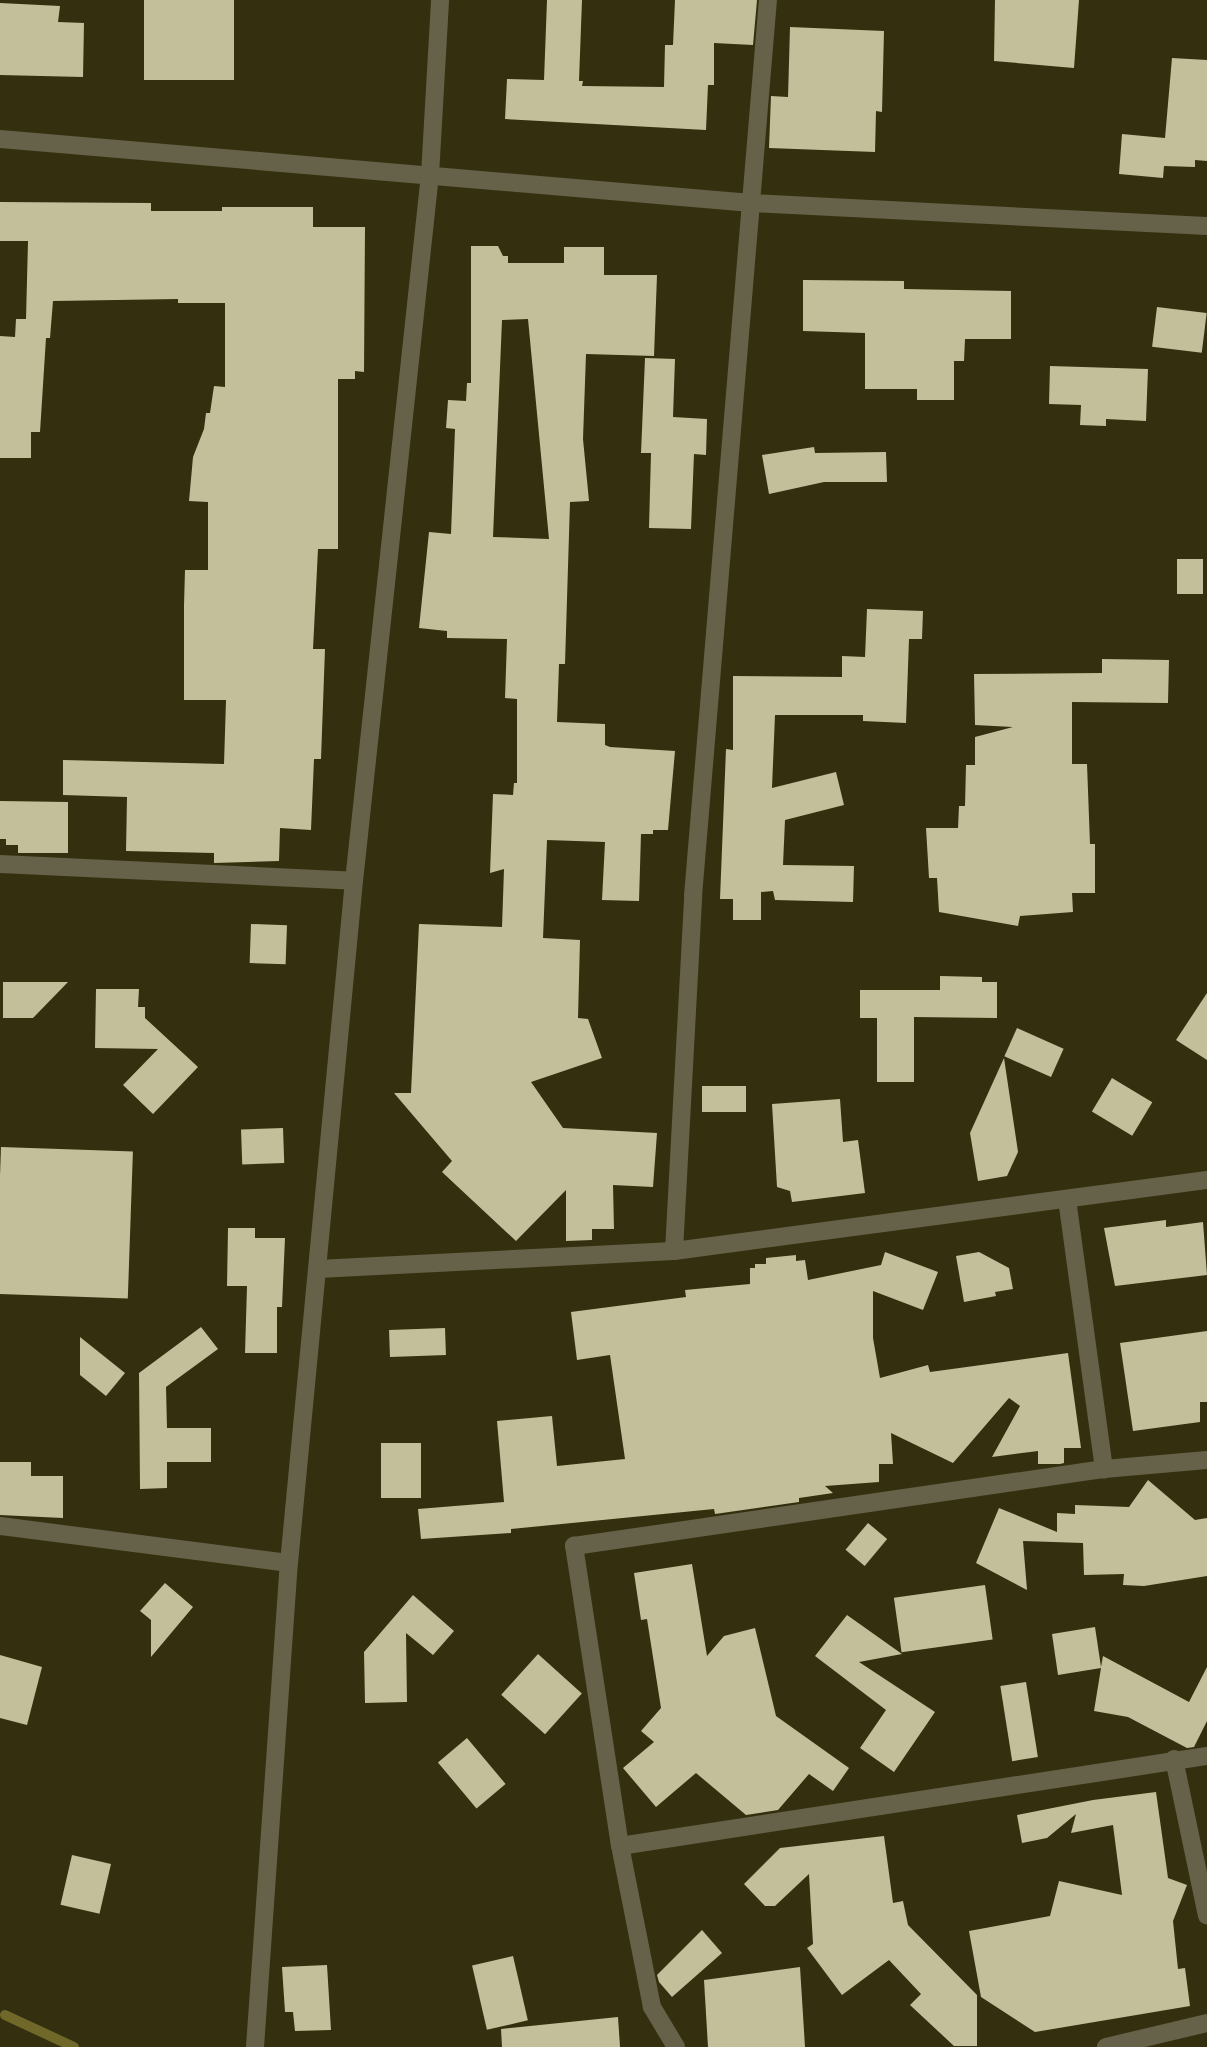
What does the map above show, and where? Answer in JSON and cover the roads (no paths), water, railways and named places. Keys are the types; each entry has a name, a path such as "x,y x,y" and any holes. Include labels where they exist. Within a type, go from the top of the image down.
{"street":[{"path":"255,2047 289,1563 354,881 430,175 439,0"},
{"path":"674,1251 693,896 768,0"},
{"path":"0,139 751,203 1207,226"},
{"path":"0,864 354,881"},
{"path":"318,1269 674,1251 1207,1180"},
{"path":"1067,1199 1104,1469"},
{"path":"676,2047 652,2007 620,1846 574,1546 1104,1469 1207,1460"},
{"path":"0,1526 289,1563"},
{"path":"620,1846 1207,1756"},
{"path":"1174,1759 1207,1916"},
{"path":"1106,2047 1207,2023"}],"waterway":[{"path":"5,2015 74,2047"}]}
